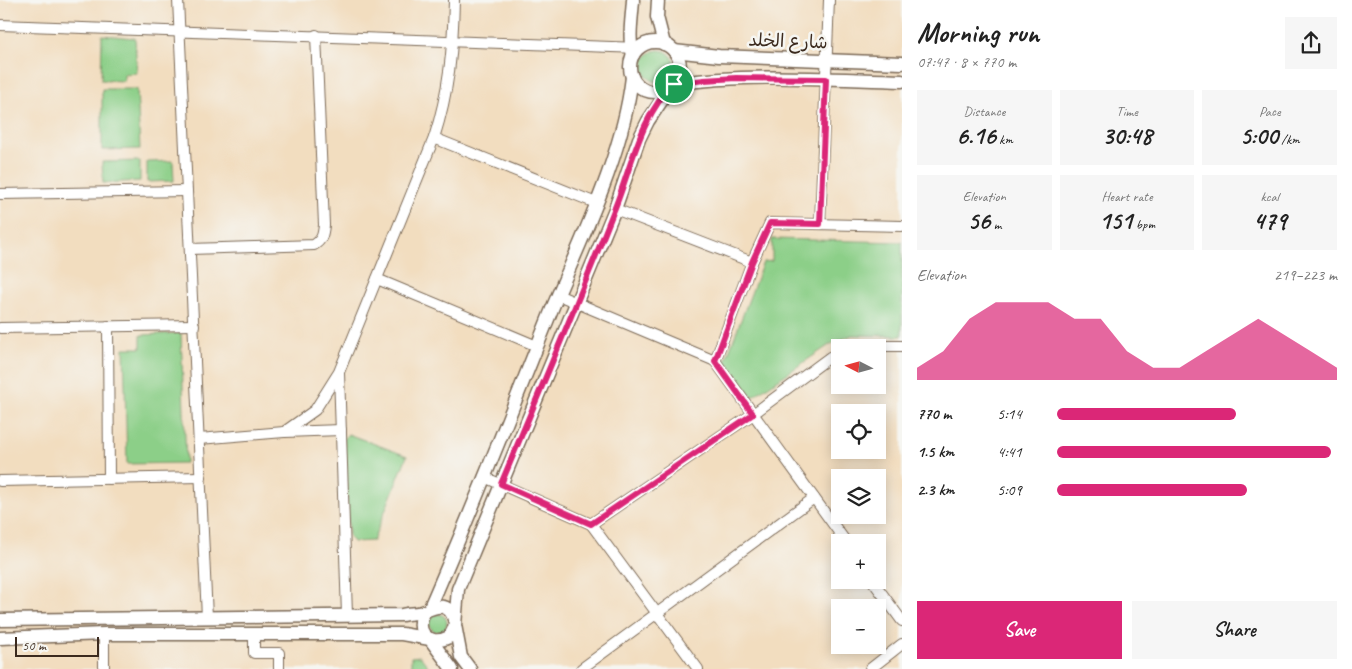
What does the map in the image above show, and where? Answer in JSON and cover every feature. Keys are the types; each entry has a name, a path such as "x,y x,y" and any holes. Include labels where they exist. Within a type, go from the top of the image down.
{"street":[{"path":"178,0 208,617"},
{"path":"284,432 315,410 339,372 434,138 442,113 449,78 453,40 454,0"},
{"path":"452,669 430,639 423,634 420,626 421,618 427,609 484,477 596,203 621,134 627,109 632,77 630,70 635,50 633,0"},
{"path":"0,638 104,634 402,634 436,641 448,637 453,632 455,625 458,590 615,209 639,139 648,121 679,77 679,58 669,47 657,17 658,0"},
{"path":"820,224 829,0"},
{"path":"0,25 453,40 635,50 655,42 669,47"},
{"path":"190,249 314,245 320,242 324,226 316,35"},
{"name":"شارع الخلد","path":"669,47 719,56 902,62"},
{"path":"632,77 642,88 648,92 656,93 672,86 704,80 826,79 902,81"},
{"path":"434,138 596,203"},
{"path":"0,194 187,191"},
{"path":"615,209 752,262"},
{"path":"715,361 752,262 770,223 902,226"},
{"path":"377,280 537,346"},
{"path":"558,295 715,361 840,534"},
{"path":"0,328 194,325"},
{"path":"108,326 109,479"},
{"path":"886,346 902,346"},
{"path":"591,524 753,414 831,356"},
{"path":"339,372 348,615"},
{"path":"199,439 284,432 341,430"},
{"path":"0,481 201,477"},
{"path":"484,477 591,524 698,669"},
{"path":"581,669 814,498"},
{"path":"879,589 902,621"},
{"path":"0,620 402,615 437,606 444,607 450,611 454,618 461,657 470,669"},
{"path":"104,634 104,669"},
{"path":"254,634 254,653 280,653 279,669"},
{"path":"870,669 902,644"}],"green space":[{"path":"102,35 135,38 137,73 124,74 124,81 101,80"},
{"path":"659,50 670,55 675,66 670,77 659,82 648,77 643,66 648,55"},
{"path":"102,89 137,89 140,149 102,150"},
{"path":"140,161 140,181 103,183 102,162"},
{"path":"173,161 174,181 147,182 147,162"},
{"path":"772,239 902,242 902,336 852,335 843,339 831,339 831,344 752,397 725,362 763,262 772,261"},
{"path":"181,333 186,463 127,464 124,348 141,348 141,335"},
{"path":"348,434 407,456 373,541 353,542 349,537 344,439"},
{"path":"438,614 444,617 447,623 444,629 438,632 432,629 429,623 432,617"},
{"path":"420,656 430,669 411,669 411,657"}],"route":[{"path":"736,78 826,79 820,224 770,223 752,262 715,361 753,414 591,524 501,484 615,209 639,139 658,104 674,84 736,78"}]}
